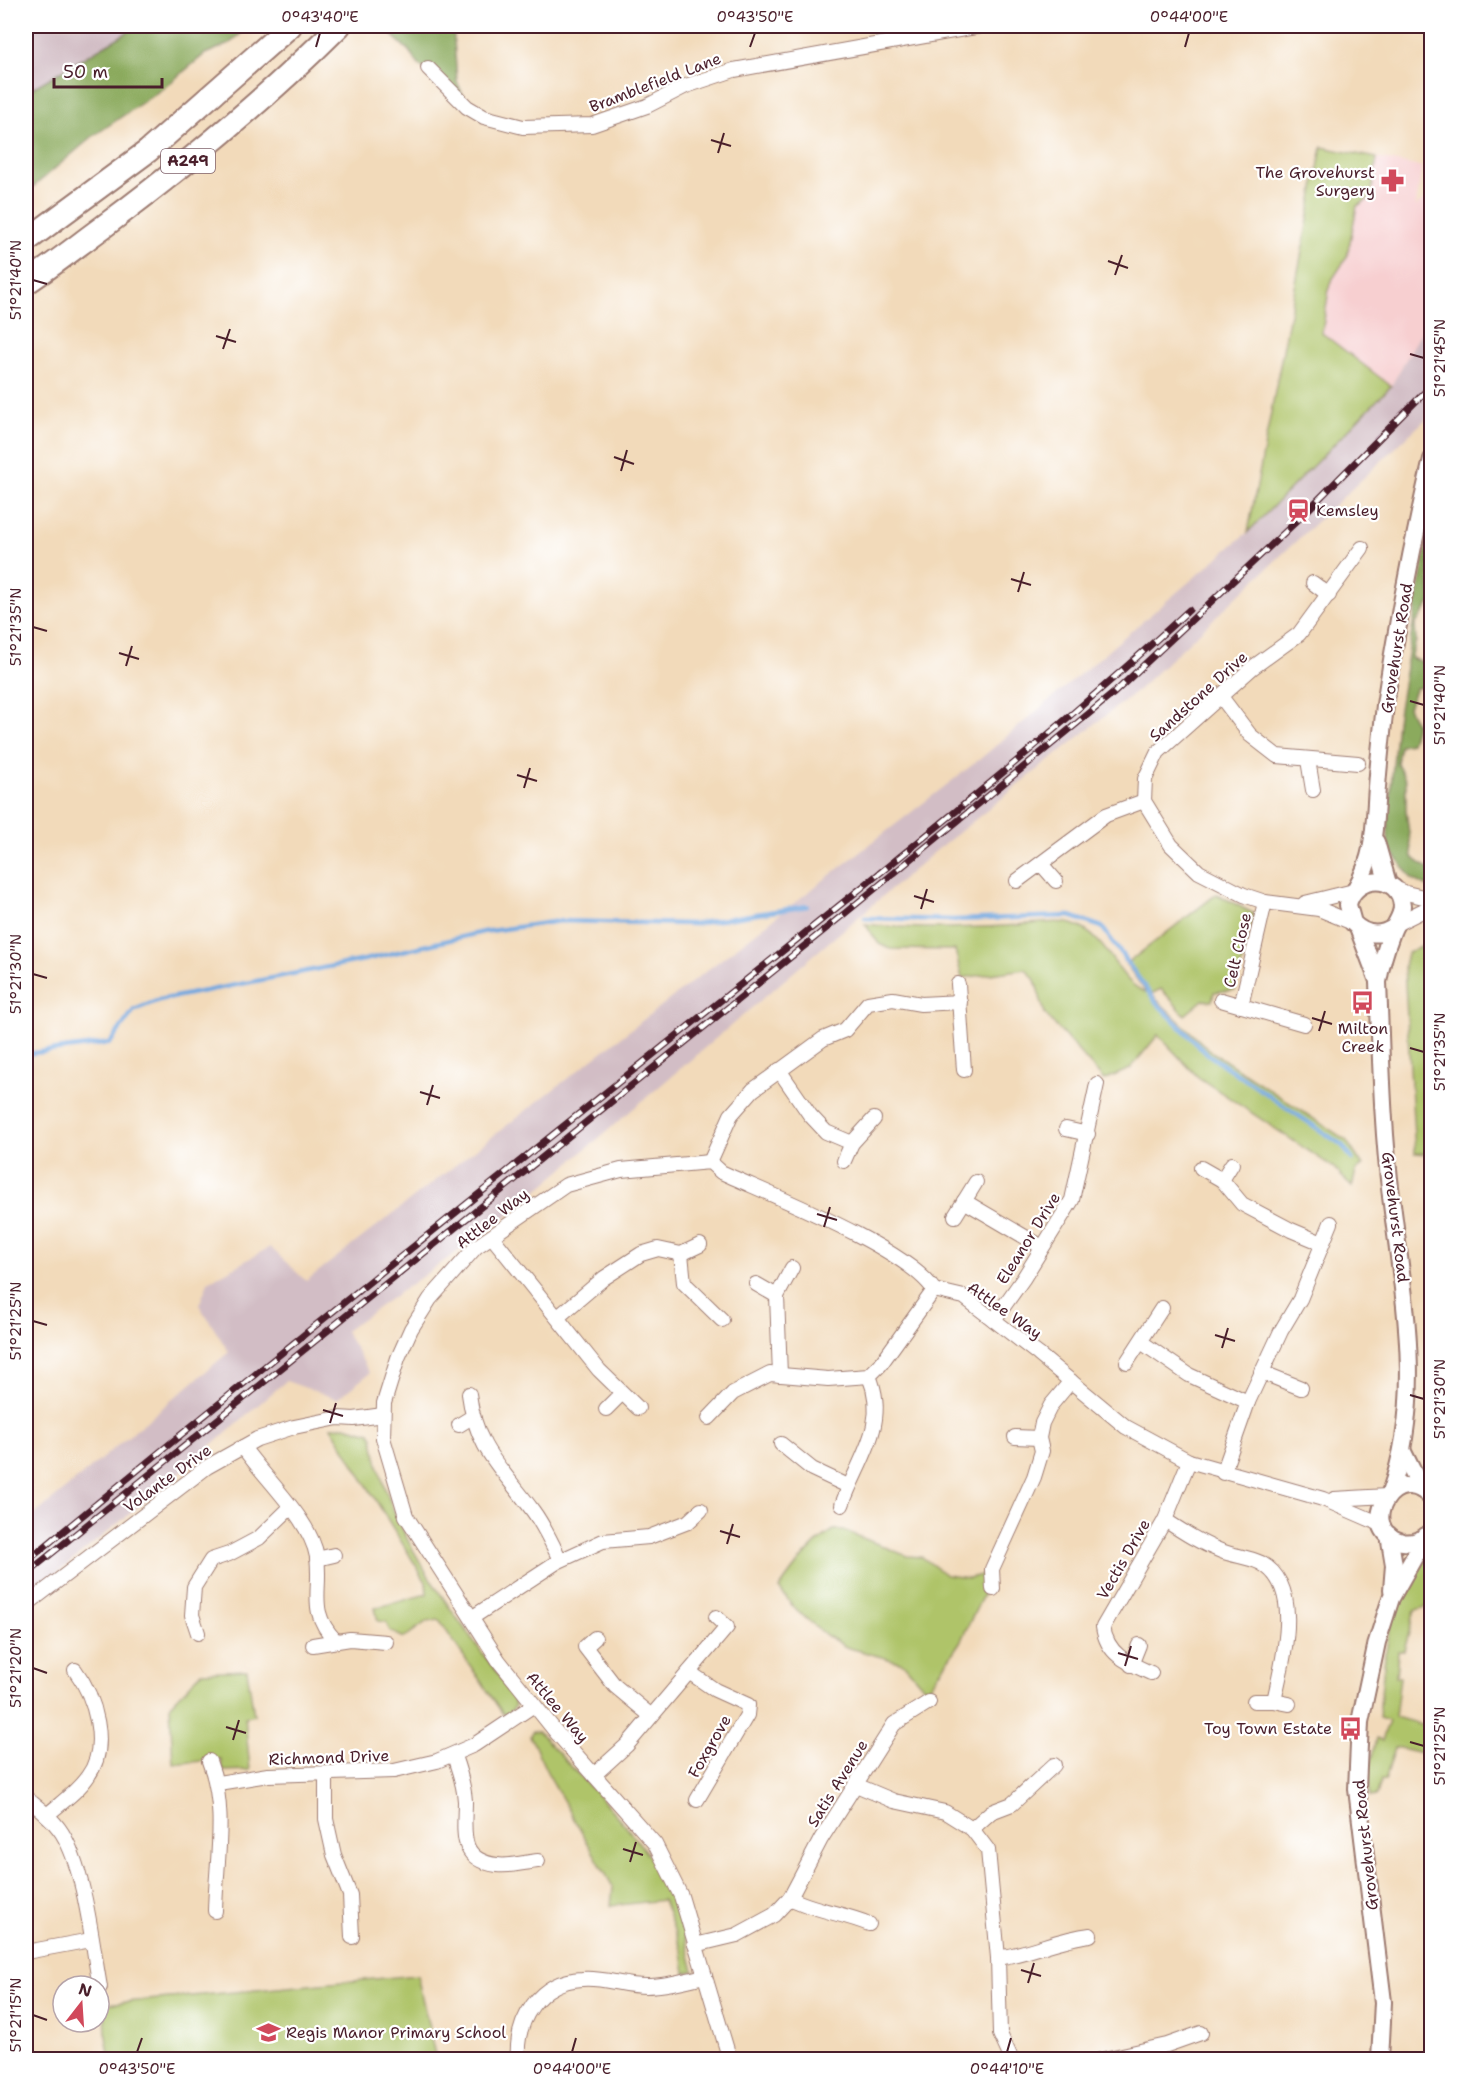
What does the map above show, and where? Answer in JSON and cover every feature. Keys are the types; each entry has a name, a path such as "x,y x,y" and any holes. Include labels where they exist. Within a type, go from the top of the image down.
{"highway":[{"name":"A249","path":"26,241 148,151 290,26"},
{"name":"A249","path":"26,283 158,186 207,146 339,26"}],"street":[{"name":"Bramblefield Lane","path":"428,68 467,106 484,117 523,127 592,125 647,106 686,86 734,70 981,26"},
{"name":"Grovehurst Road","path":"1355,890 1366,870 1375,838 1377,788 1387,696 1431,459"},
{"name":"Sandstone Drive","path":"1144,801 1145,779 1158,752 1222,698 1252,668 1299,634 1362,548"},
{"path":"1313,584 1329,596"},
{"path":"1222,698 1250,735 1266,749 1287,759 1324,759 1358,763"},
{"path":"1308,760 1313,790"},
{"path":"1017,881 1042,865 1106,814 1144,801 1185,862 1218,883 1265,902 1319,909 1377,934 1431,906"},
{"name":"Grovehurst Road","path":"1375,838 1390,886"},
{"path":"1042,865 1056,881"},
{"path":"1291,906 1355,890 1374,881 1406,893 1431,899"},
{"path":"1390,886 1402,905 1395,926"},
{"path":"1355,890 1348,910 1356,926"},
{"name":"Celt Close","path":"1241,1006 1265,902"},
{"name":"Grovehurst Road","path":"1356,926 1378,982 1390,1195 1410,1344 1403,1452 1380,1512 1394,1565 1391,1598 1367,1685 1360,1722 1357,1760 1357,1789 1383,2002 1380,2060"},
{"name":"Grovehurst Road","path":"1378,982 1395,926"},
{"path":"958,984 964,1070"},
{"path":"709,1418 733,1393 759,1378 780,1375 828,1379 869,1376 893,1348 934,1290 926,1278 909,1264 826,1220 721,1172 710,1162 731,1114 753,1090 779,1070 823,1039 844,1030 868,1003 893,999 921,1004 960,1002"},
{"name":"Celt Close","path":"1221,1000 1304,1024"},
{"path":"779,1070 826,1132 852,1143"},
{"name":"Eleanor Drive","path":"994,1320 1072,1200 1097,1084"},
{"path":"844,1161 852,1143 874,1119"},
{"path":"1066,1129 1088,1134"},
{"name":"Attlee Way","path":"710,1162 621,1170 567,1185 504,1226 493,1238 476,1247 430,1299 411,1329 398,1358 384,1403 383,1438 387,1458 406,1516 473,1617 499,1661 534,1705 655,1844 681,1896 730,2060"},
{"path":"1222,1180 1232,1164"},
{"path":"1201,1168 1222,1180 1242,1204 1291,1230 1323,1243"},
{"path":"956,1216 976,1182"},
{"path":"964,1201 1042,1247"},
{"path":"1223,1473 1248,1402 1261,1372 1300,1299 1331,1223"},
{"path":"493,1238 621,1394 638,1408"},
{"path":"558,1317 604,1278 641,1254 658,1249 681,1254 700,1245"},
{"path":"681,1254 684,1283 722,1320"},
{"path":"780,1375 777,1296 792,1268"},
{"path":"756,1284 777,1296"},
{"name":"Attlee Way","path":"934,1290 964,1297 1126,1427 1189,1461 1223,1473 1323,1499 1386,1530"},
{"path":"1127,1362 1162,1308"},
{"path":"1141,1342 1189,1376 1248,1402"},
{"path":"1261,1372 1301,1388"},
{"path":"842,1505 848,1486 875,1430 876,1400 869,1376"},
{"path":"993,1589 992,1569 1034,1477 1042,1451 1039,1438 1051,1405 1071,1382"},
{"path":"469,1394 472,1417 492,1460 533,1510 560,1560"},
{"path":"606,1409 621,1394"},
{"name":"Volante Drive","path":"26,1605 207,1467 243,1447 294,1427 339,1418 354,1419 383,1415"},
{"path":"459,1425 472,1417"},
{"path":"1015,1437 1039,1438"},
{"path":"781,1444 812,1469 848,1486"},
{"path":"243,1447 311,1536 317,1559 316,1583 323,1626 335,1640"},
{"path":"1403,1452 1429,1495"},
{"name":"Vectis Drive","path":"1151,1673 1131,1665 1113,1651 1103,1627 1165,1520 1189,1461"},
{"path":"1388,1495 1405,1487 1429,1495"},
{"name":"Attlee Way","path":"1323,1499 1354,1500 1388,1495"},
{"path":"198,1633 192,1615 194,1587 211,1560 229,1554 259,1538 290,1508"},
{"path":"473,1617 560,1560 603,1541 649,1537 688,1522 700,1510"},
{"path":"1165,1520 1196,1540 1260,1562 1272,1571 1281,1583 1286,1606 1287,1643 1274,1701"},
{"path":"1386,1530 1405,1542 1429,1533"},
{"name":"Grovehurst Road","path":"1391,1598 1429,1533"},
{"path":"317,1559 334,1556"},
{"path":"594,1775 627,1745 650,1715 727,1627 716,1617"},
{"path":"595,1638 585,1647 615,1686 650,1715"},
{"path":"313,1645 335,1640 386,1642"},
{"path":"1131,1665 1139,1645"},
{"path":"47,1815 89,1775 98,1754 96,1712 89,1688 75,1670"},
{"name":"Foxgrove","path":"688,1672 714,1689 748,1705 747,1715 697,1800"},
{"path":"1254,1701 1289,1704"},
{"name":"Satis Avenue","path":"695,1945 728,1937 754,1927 774,1915 790,1898 821,1839 894,1724 929,1702"},
{"name":"Richmond Drive","path":"218,1783 268,1775 326,1775 394,1771 454,1756 505,1727 534,1705"},
{"path":"454,1756 461,1776 465,1801 463,1831 467,1849 480,1860 498,1865 538,1861"},
{"path":"209,1761 218,1783 215,1911"},
{"path":"972,1829 991,1812 1012,1804 1054,1765"},
{"path":"326,1775 328,1837 350,1895 352,1937"},
{"path":"856,1785 894,1801 945,1812 972,1829 988,1851 998,1958 1000,2034 1012,2060"},
{"path":"26,1798 47,1815 62,1833 74,1858 98,1974"},
{"path":"790,1898 808,1907 844,1914 869,1924"},
{"path":"998,1958 1024,1954 1066,1938 1090,1935"},
{"path":"26,1952 91,1940"},
{"path":"518,2060 518,2035 523,2019 535,2001 556,1986 582,1979 649,1986 705,1976"},
{"path":"1100,2060 1167,2045 1201,2033"}],"shaded area":[{"path":"26,26 138,26 26,92"},
{"path":"1377,158 1422,167 1416,206 1431,195 1431,315 1391,386 1322,333 1330,283 1347,257 1357,206 1371,197"},
{"path":"1431,315 1432,372 1426,419 1139,689 937,850 505,1218 345,1331 370,1373 337,1399 286,1381 168,1483 26,1598 26,1522 229,1352 199,1305 208,1282 270,1247 306,1281 980,759 1248,532 1391,386"}],"green space":[{"path":"138,26 249,26 229,44 205,54 165,87 92,137 26,193 26,92"},
{"path":"382,26 453,26 457,81 465,100 419,65 409,51"},
{"path":"1322,147 1377,158 1371,197 1357,206 1347,257 1330,283 1322,333 1391,386 1248,532"},
{"path":"1431,517 1429,571 1431,602 1415,625 1416,641 1411,658 1430,665 1431,677 1425,687 1416,688 1408,707 1416,724 1411,743 1400,745 1397,763 1406,781 1406,810 1412,857 1431,871 1431,889 1412,879 1388,846 1388,820 1397,721"},
{"path":"1217,894 1254,914 1235,990 1214,992 1212,1001 1203,1000 1185,1015 1161,989 1151,994 1209,1050 1346,1140 1363,1166 1356,1170 1352,1187 1334,1168 1198,1077 1158,1035 1130,1069 1104,1080 1045,1014 1035,980 1026,969 962,978 955,950 890,949 879,944 865,924 935,928 1068,923 1087,931 1097,940 1128,980 1146,992 1126,964"},
{"path":"1432,941 1431,1154 1415,1153 1404,966 1407,953"},
{"path":"345,1426 370,1433 373,1438 380,1473 392,1507 408,1540 447,1604 511,1693 515,1706 509,1714 503,1714 439,1620 426,1622 404,1638 390,1631 386,1622 378,1621 375,1608 427,1594 426,1582 331,1427"},
{"path":"834,1530 843,1530 907,1556 922,1557 946,1575 969,1578 982,1575 986,1589 960,1642 927,1691 903,1663 846,1647 826,1635 797,1611 779,1589 811,1549"},
{"path":"1431,1550 1431,1606 1415,1610 1404,1651 1398,1651 1396,1677 1400,1677 1395,1717 1431,1727 1431,1755 1395,1747 1385,1781 1381,1780 1377,1796 1370,1797 1368,1773 1376,1739 1382,1741 1389,1721 1379,1718 1390,1628 1405,1586 1416,1567"},
{"path":"247,1670 254,1715 245,1717 250,1770 222,1771 221,1759 173,1764 170,1705 202,1672"},
{"path":"532,1731 539,1732 605,1803 651,1860 674,1902 694,1971 685,1973 682,1951 663,1900 611,1906 613,1887 547,1772 530,1736"},
{"name":"Regis Manor Primary School","path":"417,1975 436,2059 110,2059 106,2034 111,2034 111,2003"}],"waterway":[{"path":"26,1054 110,1043 134,1010 159,1000 364,960 483,932 560,921 694,924 807,906"},
{"path":"865,918 953,920 1070,916 1102,927 1155,1001 1206,1053 1342,1145 1352,1159"}],"railway":[{"path":"26,1574 844,914 1114,693 1301,517 1432,385"},
{"path":"26,1562 359,1290 946,820 1069,717 1189,610"}],"place":[{"name":"The Grovehurst Surgery","path":"1393,181"},
{"name":"Kemsley","path":"1298,510"},
{"name":"Milton Creek","path":"1363,1003"},
{"name":"Toy Town Estate","path":"1350,1728"},
{"name":"Regis Manor Primary School","path":"268,2032"}]}
